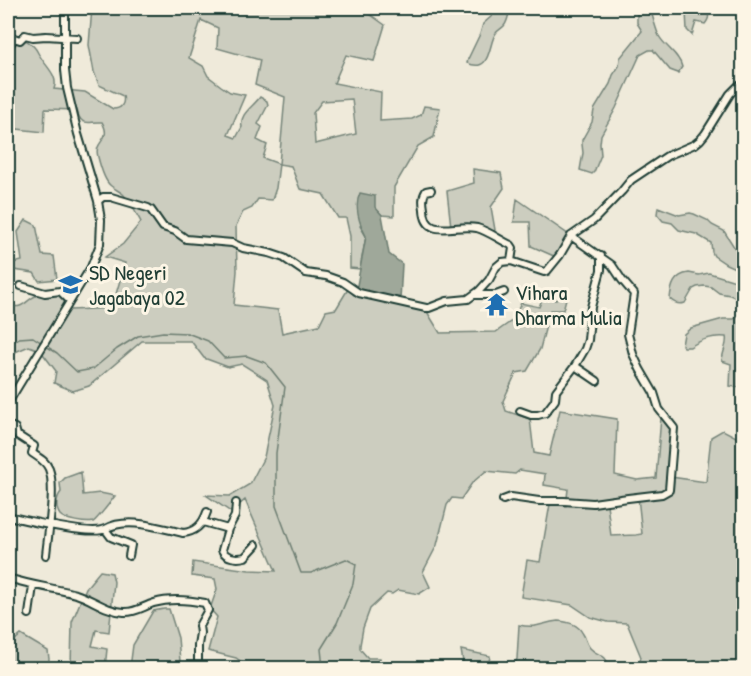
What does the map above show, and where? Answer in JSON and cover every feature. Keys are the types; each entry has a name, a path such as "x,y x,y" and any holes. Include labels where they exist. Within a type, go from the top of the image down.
{"street":[{"path":"8,401 91,267 100,244 101,220 98,201 67,88 65,8"},
{"path":"8,48 14,38 20,40 25,35 77,38"},
{"path":"98,201 103,197 111,197 148,208 163,227 186,238 232,243 243,248 278,256 306,273 343,282 358,293 429,308 447,301 465,300 475,294 502,262 511,261 547,271 571,236 594,219 631,180 667,156 700,140 730,94 738,87 744,86"},
{"path":"431,190 426,191 423,195 424,218 428,225 436,229 462,226 478,229 511,245 513,248 511,261"},
{"path":"503,500 511,497 539,501 593,503 662,494 669,490 674,428 659,409 654,393 631,347 628,334 634,294 612,265 571,236"},
{"path":"520,411 531,415 545,413 555,400 556,391 585,349 602,256"},
{"path":"21,286 45,293 60,291 70,301"},
{"path":"475,294 496,295 504,292"},
{"path":"575,366 597,381"},
{"path":"8,425 15,428 17,435 34,446 32,453 44,461 50,471 50,524 46,555"},
{"path":"236,503 235,516 228,529 223,553 230,557 245,557 256,545"},
{"path":"8,516 86,531 99,531 117,524 132,523 183,533 196,529 203,522 207,512"},
{"path":"203,522 228,529"},
{"path":"105,529 111,537 130,545 129,556"},
{"path":"8,578 33,586 79,595 126,613 165,600 205,603 208,610 200,627 198,669"},
{"path":"29,614 33,586"}],"shaded area":[{"path":"92,8 361,8 385,25 374,61 346,55 334,83 381,92 380,121 412,119 421,115 424,106 440,108 434,137 418,146 394,187 394,216 382,215 374,207 360,226 366,236 360,269 350,268 350,236 346,218 338,218 323,194 300,189 291,166 279,164 272,200 258,199 252,208 243,212 236,226 237,271 234,305 278,310 282,333 319,325 326,311 336,309 348,289 354,295 426,310 440,333 496,332 513,320 521,303 539,307 543,297 556,300 558,291 567,295 563,310 550,310 540,349 527,371 516,373 503,401 506,411 530,419 534,453 549,456 560,410 617,419 615,475 637,480 656,478 661,417 672,427 671,477 706,482 711,437 723,430 740,439 744,452 744,528 737,563 741,567 743,563 743,668 638,668 641,657 627,623 608,622 590,617 572,605 521,597 527,560 540,562 550,504 566,506 568,489 544,485 545,474 520,470 515,474 486,471 472,483 461,499 452,498 447,505 437,545 423,572 430,587 419,594 398,590 392,594 387,593 370,609 363,628 360,649 368,658 380,658 381,668 244,668 243,663 236,658 208,651 217,617 210,609 217,589 215,579 192,576 193,562 249,570 276,571 245,500 231,512 206,495 230,496 250,484 264,457 275,405 267,380 242,364 228,367 204,358 191,341 142,341 89,386 73,391 54,383 56,371 40,350 29,346 8,355 8,305 22,305 42,293 56,293 66,300 71,310 112,308 125,263 105,257 123,244 141,222 126,197 109,184 103,173 97,151 105,133 102,122 83,121 77,110 45,109 44,132 8,128 8,30 29,42 36,49 55,80 54,89 85,92 113,109 118,108 123,104 123,96 99,85 89,45","holes":["201,20 218,28 217,48 260,60 255,85 285,97 279,164 263,158 267,145 257,140 262,127 258,124 268,105 267,101 260,97 245,114 236,138 228,135 245,95 230,92 208,76 203,66 189,58","352,99 356,134 315,144 313,113 322,101","638,497 642,534 611,536 607,504"]},
{"path":"493,8 510,8 506,22 493,38 485,61 475,65 467,63 483,24 492,16"},
{"path":"636,8 650,8 659,36 678,58 682,67 678,73 670,70 653,50 640,55 601,135 601,155 592,174 580,170 583,153 582,140 592,122 594,110 619,66 620,58 642,31 637,23"},
{"path":"681,8 703,8 708,14 708,20 705,24 696,22 692,35 687,30 686,12"},
{"path":"473,169 501,173 504,188 491,207 495,230 491,238 475,227 451,227 447,191 474,183"},
{"path":"360,193 375,196 375,207 382,215 389,254 402,264 400,300 356,291 366,236 358,214 357,203"},
{"path":"517,199 572,237 556,257 531,246 530,222 514,222"},
{"path":"658,207 679,215 694,214 724,231 743,257 743,279 735,268 714,256 711,243 696,234 679,230 672,223 663,221 657,214"},
{"path":"26,220 36,225 42,255 54,256 57,279 39,281 34,273 14,270 13,263 22,261 18,232"},
{"path":"689,273 699,275 709,273 743,281 743,301 704,286 693,289 685,303 675,303 670,299 674,282 680,276"},
{"path":"743,308 743,388 730,386 731,364 722,361 726,337 707,339 690,347 682,345 684,334 691,328 723,319 734,319"},
{"path":"81,472 83,495 100,493 115,496 93,522 66,518 60,515 57,509 57,500 61,492 60,483 65,478"},
{"path":"100,571 112,573 114,582 109,632 96,630 92,646 107,649 105,668 71,668 72,622 86,588"},
{"path":"169,609 178,638 182,668 130,668 133,645 153,611"},
{"path":"558,621 579,628 593,651 606,659 609,668 513,668 517,659 519,625 535,626"},
{"path":"21,635 48,651 48,668 8,668 8,644"},
{"path":"461,650 490,656 488,668 464,668"}],"waterway":[{"path":"46,346 77,372 93,369 117,349 138,336 163,332 187,333 208,341 224,358 247,356 266,363 285,387 276,453 276,506 301,573 311,573 346,559 356,564 353,584 337,623 321,649 323,668 325,668"},
{"path":"8,345 19,338 33,337 42,343"}],"place":[{"name":"SD Negeri Jagabaya 02","path":"71,285"},
{"name":"Vihara Dharma Mulia","path":"497,305"}]}
